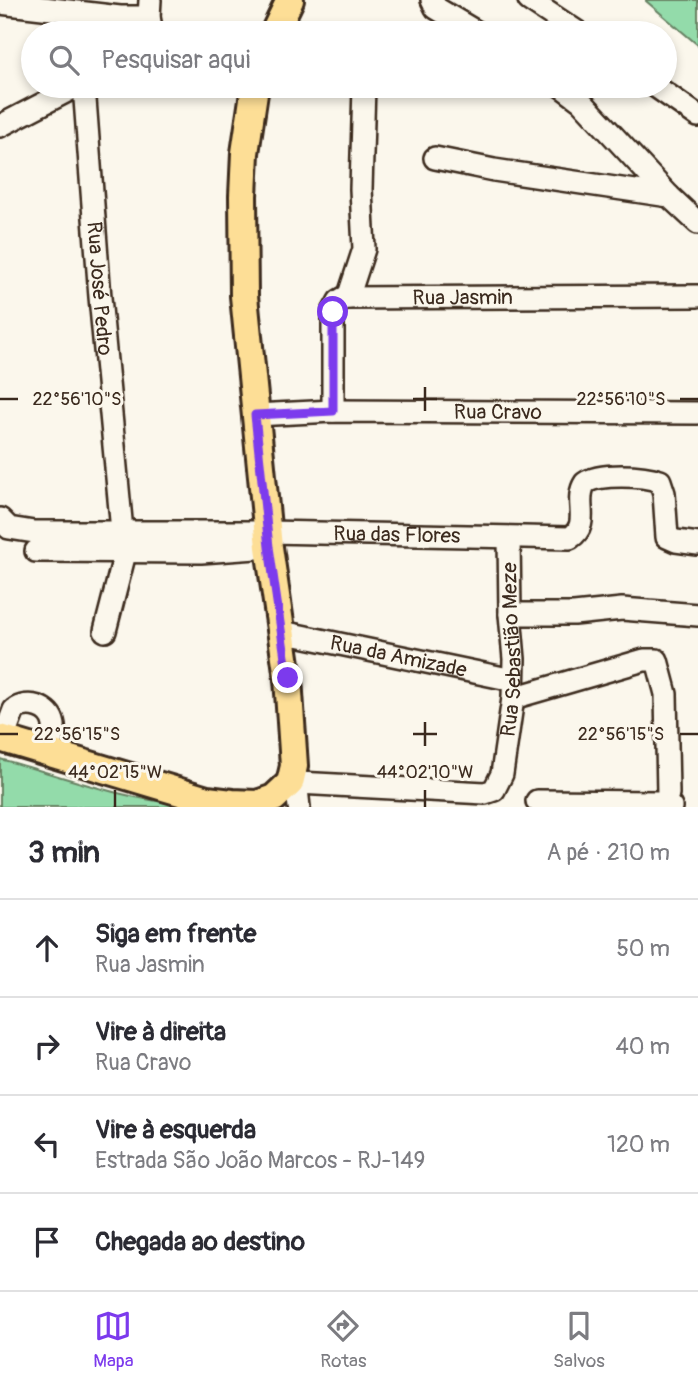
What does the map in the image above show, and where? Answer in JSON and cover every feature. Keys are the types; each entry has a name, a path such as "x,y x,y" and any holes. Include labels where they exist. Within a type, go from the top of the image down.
{"main road":[{"path":"279,21 289,0"},
{"path":"1,739 208,800 257,804 274,797 288,786 296,775 288,678 268,539 244,296 242,230 246,153 254,98"}],"street":[{"path":"432,0 436,8 458,21"},
{"path":"529,0 561,21"},
{"path":"0,3 120,17 151,17"},
{"path":"0,125 53,98"},
{"name":"Rua José Pedro","path":"85,98 122,531"},
{"path":"333,411 333,312 339,301 348,298 364,249 361,189 364,98"},
{"path":"577,98 698,223"},
{"path":"672,98 698,116"},
{"path":"435,158 494,170 669,196"},
{"name":"Rua Jasmin","path":"348,298 698,296"},
{"name":"Rua Cravo","path":"255,415 333,411 698,413"},
{"name":"Rua das Flores","path":"0,520 7,527 23,531 122,531 268,539 570,538 581,526 580,493 585,483 598,477 627,477 660,481 664,494 667,537 698,544"},
{"name":"Rua Sebastião Meze","path":"296,775 485,793 496,788 500,781 513,689 509,538"},
{"path":"36,551 201,552 268,539"},
{"path":"105,631 125,553"},
{"path":"510,614 574,614 622,609 698,615"},
{"name":"Rua da Amizade","path":"282,632 513,689"},
{"path":"513,689 644,660 657,660 666,694 670,801 537,801"},
{"path":"1,739 14,710 22,705 37,707 47,712 52,719 54,732 47,752"},
{"path":"296,775 299,807"}],"green space":[{"path":"698,0 698,45 677,27 677,21 670,21 646,1"},
{"path":"0,759 113,792 182,804 182,807 0,807"}],"route":[{"path":"288,678 269,547 255,415 333,411 333,312"}]}
